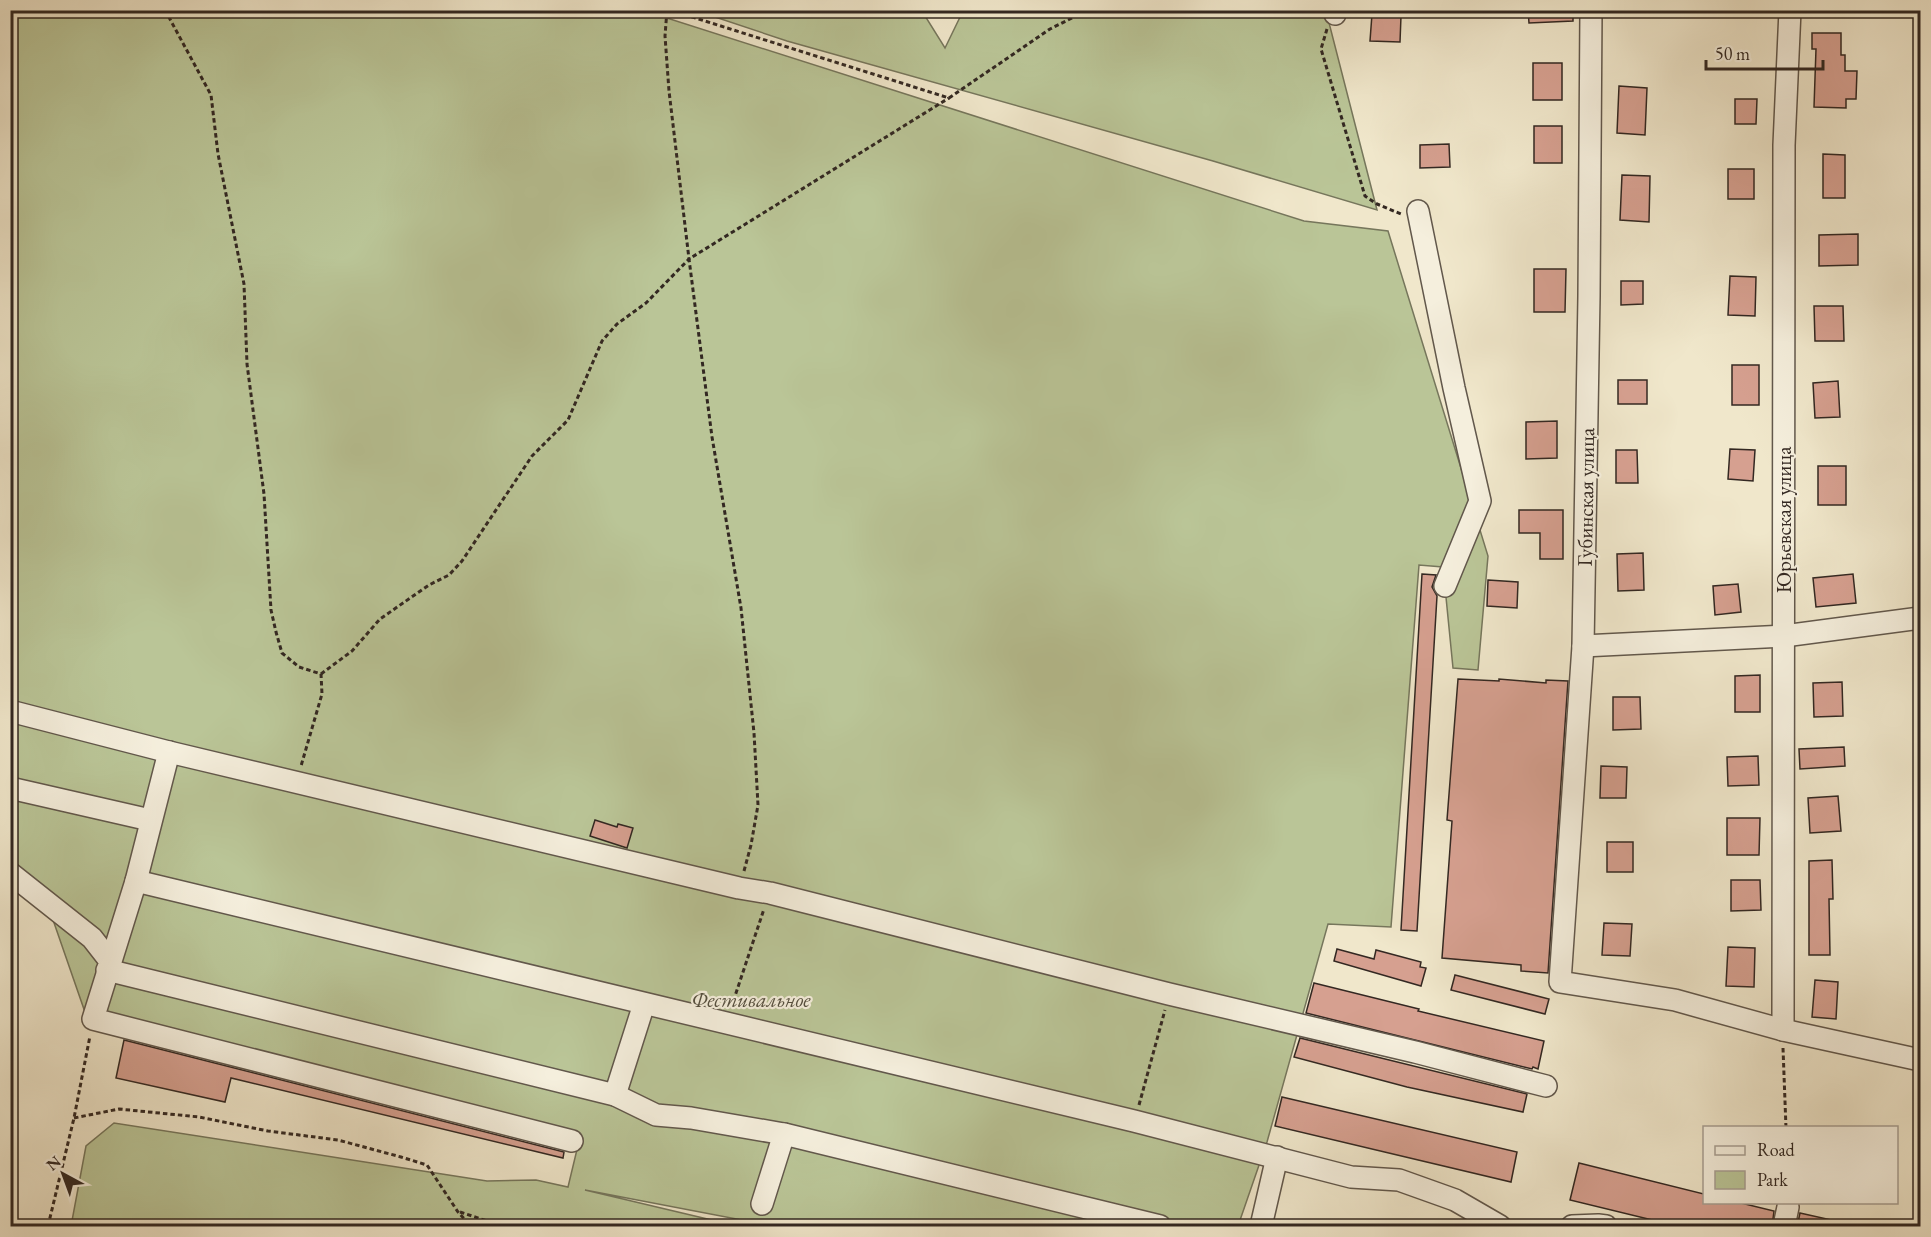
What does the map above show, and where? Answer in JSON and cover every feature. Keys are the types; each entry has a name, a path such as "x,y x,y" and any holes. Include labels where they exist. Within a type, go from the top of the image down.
{"street":[{"name":"Губинская улица","path":"1591,10 1583,646 1560,982 1675,1000 1783,1029"},
{"name":"Юрьевская улица","path":"1783,1029 1784,145 1790,10"},
{"path":"1419,216 1480,501 1445,586"},
{"path":"1583,646 1784,636 1920,618"},
{"path":"10,711 169,752 740,888 770,893 1546,1086"},
{"path":"169,752 136,881 93,1019 572,1141"},
{"path":"10,788 150,820"},
{"path":"10,873 92,938 109,966 615,1095 656,1115 692,1118 784,1134 1136,1224 1160,1227"},
{"path":"136,881 1134,1121 1351,1177 1399,1180 1455,1200 1500,1227"},
{"path":"615,1095 644,1004"},
{"path":"1783,1029 1920,1060"},
{"path":"762,1204 784,1134"},
{"path":"1260,1227 1277,1157"},
{"path":"1572,1227 1598,1225 1605,1227"}],"path":[{"path":"165,10 211,95 218,154 244,284 247,364 264,494 271,610 276,632 282,653 299,667 321,674"},
{"path":"740,888 758,805 754,733 741,608 712,437 669,91 665,36 668,10 949,98"},
{"path":"321,674 352,651 380,619 429,585 449,575 462,561 532,456 568,420 602,341 617,324 645,303 689,259 949,98 1050,29 1088,10"},
{"path":"1334,12 1321,49 1365,196 1377,204 1419,216"},
{"path":"297,781 322,694 321,674"},
{"path":"725,1024 770,893"},
{"path":"1134,1121 1169,994"},
{"path":"48,1227 74,1118 93,1019"},
{"path":"1783,1029 1786,1126"},
{"path":"74,1118 119,1109 200,1117 268,1131 338,1140 427,1165 458,1212 471,1227"},
{"path":"458,1212 502,1227"}],"green space":[{"name":"Фестивальное","path":"11,11 645,11 1304,221 1388,231 1488,556 1478,670 1453,668 1443,567 1419,565 1391,927 1328,924 1267,1142 1238,1226 773,1226 585,1190 737,1226 71,1226 86,1146 114,1123 487,1181 536,1180 568,1187 580,1137 86,1015 43,891 11,863"},
{"path":"697,11 922,11 945,48 963,11 1326,11 1377,210 1213,161 787,41"}],"building":[{"path":"1528,10 1573,10 1573,21 1529,23"},
{"path":"1372,14 1401,16 1400,42 1370,41"},
{"path":"1812,33 1841,33 1841,55 1845,55 1845,71 1857,71 1856,99 1846,99 1846,108 1814,107 1816,49 1812,49"},
{"path":"1533,63 1562,63 1562,100 1533,100"},
{"path":"1619,86 1647,88 1645,135 1617,133"},
{"path":"1735,99 1757,99 1756,124 1735,124"},
{"path":"1534,126 1562,126 1562,163 1534,163"},
{"path":"1449,144 1450,167 1420,168 1420,145"},
{"path":"1823,154 1845,155 1845,198 1823,198"},
{"path":"1728,169 1754,169 1754,199 1728,199"},
{"path":"1622,175 1650,176 1649,222 1620,220"},
{"path":"1858,234 1858,265 1819,266 1819,235"},
{"path":"1534,269 1566,269 1565,312 1534,312"},
{"path":"1730,276 1756,277 1755,316 1728,315"},
{"path":"1621,281 1643,281 1643,304 1621,305"},
{"path":"1814,306 1843,306 1844,341 1815,341"},
{"path":"1732,365 1759,365 1759,405 1732,405"},
{"path":"1618,380 1647,380 1647,404 1618,404"},
{"path":"1838,381 1840,417 1815,418 1813,383"},
{"path":"1557,421 1557,458 1526,459 1526,422"},
{"path":"1730,449 1755,450 1753,481 1728,479"},
{"path":"1616,450 1637,450 1638,483 1616,483"},
{"path":"1818,466 1846,466 1846,505 1818,505"},
{"path":"1519,510 1563,510 1563,559 1540,559 1540,533 1519,533"},
{"path":"1643,553 1644,590 1618,591 1617,554"},
{"path":"1422,574 1436,575 1432,587 1437,596 1417,931 1401,930"},
{"path":"1853,574 1856,603 1816,607 1813,578"},
{"path":"1488,580 1518,582 1517,608 1487,606"},
{"path":"1738,584 1741,612 1715,615 1713,586"},
{"path":"1760,675 1760,712 1735,712 1735,676"},
{"path":"1458,679 1499,681 1499,679 1546,683 1546,680 1568,681 1548,973 1521,971 1521,965 1442,958 1452,821 1447,820"},
{"path":"1842,682 1843,716 1814,717 1813,683"},
{"path":"1613,697 1640,697 1641,729 1613,730"},
{"path":"1844,747 1845,766 1800,769 1799,749"},
{"path":"1758,756 1759,785 1728,786 1727,757"},
{"path":"1601,766 1627,767 1626,798 1600,798"},
{"path":"1838,796 1841,831 1810,833 1808,798"},
{"path":"1727,818 1760,818 1759,855 1727,855"},
{"path":"595,820 617,827 618,824 633,828 627,848 590,836"},
{"path":"1607,842 1633,842 1633,872 1607,872"},
{"path":"1832,860 1833,899 1829,899 1830,955 1809,955 1809,861"},
{"path":"1731,880 1760,880 1761,910 1731,911"},
{"path":"1604,923 1632,924 1630,956 1602,955"},
{"path":"1728,947 1755,948 1754,987 1726,986"},
{"path":"1337,949 1374,959 1376,950 1421,962 1420,967 1426,968 1421,986 1334,961"},
{"path":"1455,975 1549,999 1545,1014 1451,990"},
{"path":"1815,980 1838,982 1836,1019 1812,1017"},
{"path":"1314,983 1544,1041 1538,1069 1306,1013"},
{"path":"1300,1038 1527,1094 1523,1112 1407,1087 1294,1057"},
{"path":"124,1040 564,1152 563,1158 231,1078 225,1102 116,1078"},
{"path":"1282,1097 1517,1152 1511,1182 1275,1126"},
{"path":"1579,1163 1703,1194 1703,1204 1745,1204 1774,1211 1772,1227 1681,1227 1570,1200"},
{"path":"1800,1213 1836,1221 1835,1227 1797,1227"}]}
